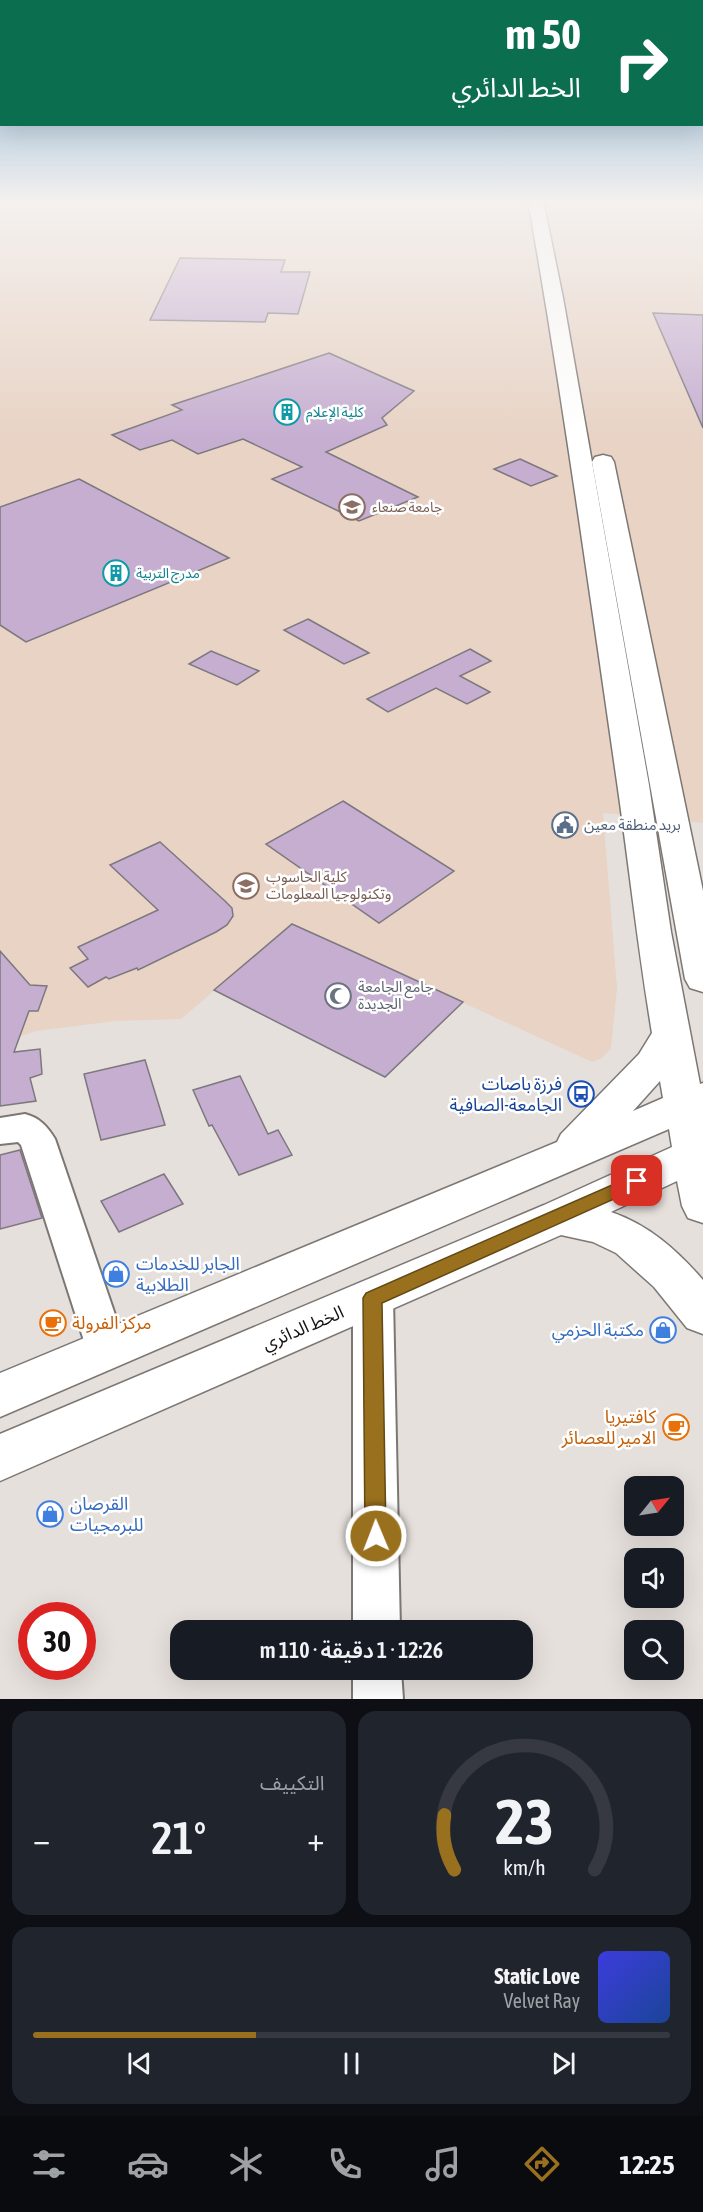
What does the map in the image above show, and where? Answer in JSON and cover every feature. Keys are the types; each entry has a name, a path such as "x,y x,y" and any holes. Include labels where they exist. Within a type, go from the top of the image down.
{"street":[{"path":"558,279 702,965"},
{"path":"563,298 653,932 672,1034 694,1101 703,1206"},
{"path":"633,785 665,790"},
{"path":"566,1155 653,1064 672,1034"},
{"path":"0,1395 694,1101"},
{"path":"0,1131 26,1127 37,1139 107,1350"},
{"name":"الخط الدائري","path":"0,1458 559,1217 699,1152"},
{"path":"559,1217 600,1226 637,1243 674,1276 703,1314"},
{"path":"373,1298 377,1620"},
{"path":"377,1680 378,1699"}],"shaded area":[{"name":"جامعة صنعاء","path":"0,279 703,279 703,823 603,813 617,988 611,1048 602,1058 592,1062 292,924 181,1019 115,1021 36,1031 0,1043"}],"building":[{"path":"170,279 308,279 298,314 268,313 265,322 150,320"},
{"path":"653,313 703,315 703,428"},
{"name":"كلية الإعلام","path":"329,353 414,391 382,418 387,425 326,452 418,497 359,521 272,479 302,467 243,439 198,454 172,440 140,450 112,435 182,410 172,405"},
{"path":"520,459 557,476 531,486 494,469"},
{"path":"79,479 229,558 26,642 0,625 0,507"},
{"path":"308,619 369,653 344,664 284,630"},
{"path":"470,649 491,661 460,676 490,692 467,704 436,688 388,712 367,699"},
{"path":"211,651 259,671 237,685 189,664"},
{"path":"343,801 454,871 379,923 266,844"},
{"name":"كلية الحاسوب وتكنولوجيا المعلومات","path":"160,842 232,908 233,916 227,925 216,932 138,970 137,968 109,979 106,977 88,987 70,968 88,959 78,947 158,910 110,865"},
{"name":"جامع الجامعة الجديدة","path":"292,924 463,1002 385,1077 214,990"},
{"path":"0,951 30,985 47,986 38,1011 29,1011 14,1052 40,1049 42,1074 30,1078 36,1101 0,1106"},
{"path":"145,1060 165,1125 101,1140 84,1074"},
{"path":"240,1076 268,1134 278,1130 292,1155 239,1175 212,1125 209,1126 193,1090"},
{"path":"20,1150 42,1218 0,1229 0,1155"},
{"path":"164,1174 183,1204 119,1232 101,1201"}],"place":[{"name":"كلية الإعلام","path":"287,412"},
{"name":"جامعة صنعاء","path":"352,507"},
{"name":"مدرج التربية","path":"116,573"},
{"name":"بريد منطقة معين","path":"565,825"},
{"name":"كلية الحاسوب وتكنولوجيا المعلومات","path":"246,886"},
{"name":"جامع الجامعة الجديدة","path":"338,996"},
{"name":"فرزة باصات الجامعة-الصافية","path":"581,1094"},
{"name":"الجابر للخدمات الطلابية","path":"116,1274"},
{"name":"مركز الفرولة","path":"53,1323"},
{"name":"مكتبة الحزمي","path":"663,1330"},
{"name":"كافتيريا الامير للعصائر","path":"676,1427"},
{"name":"القرصان للبرمجيات","path":"50,1514"}],"route":[{"path":"376,1536 373,1298 637,1181"}]}
